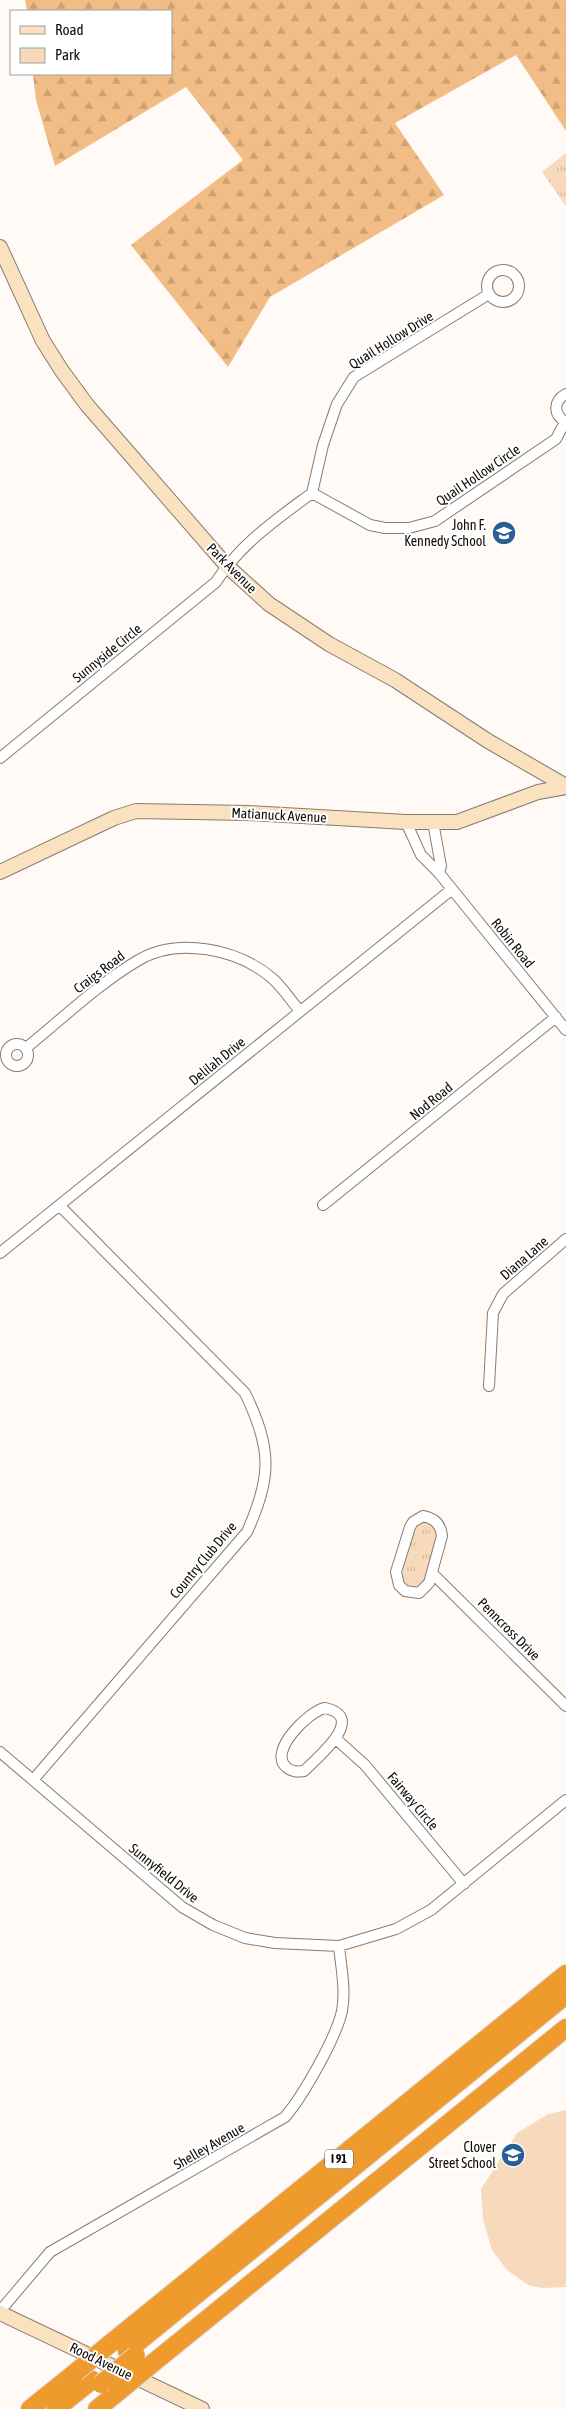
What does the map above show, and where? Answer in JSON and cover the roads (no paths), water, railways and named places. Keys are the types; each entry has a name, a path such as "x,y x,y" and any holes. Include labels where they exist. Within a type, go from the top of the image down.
{"highway":[{"name":"I 91","path":"30,2409 566,1974"},
{"path":"70,2409 97,2382 566,1995"},
{"path":"132,2353 566,2006"},
{"path":"97,2409 566,2028"},
{"path":"56,2409 97,2382"}],"street":[{"name":"Park Avenue","path":"0,247 43,341 62,372 87,405 226,565 269,604 329,644 395,680 488,741 566,786"},
{"name":"Quail Hollow Drive","path":"312,493 323,445 337,404 354,377 489,294"},
{"name":"Quail Hollow Circle","path":"312,493 370,525 385,528 409,528 435,521 556,439 566,422 558,416 556,406 560,398 566,394"},
{"path":"226,565 261,531 312,493"},
{"name":"Sunnyside Circle","path":"0,758 216,582 226,565"},
{"name":"Matianuck Avenue","path":"0,872 114,818 136,811 248,813 406,822 457,822 538,792 566,786"},
{"name":"Robin Road","path":"406,822 421,855 439,874 566,1030"},
{"path":"433,822 441,866 439,874"},
{"name":"Delilah Drive","path":"0,1253 451,890"},
{"name":"Craigs Road","path":"26,1048 139,960 171,949 199,948 222,952 252,964 273,980 300,1011"},
{"name":"Nod Road","path":"324,1206 556,1017"},
{"name":"Country Club Drive","path":"33,1780 247,1532 258,1507 264,1485 266,1454 260,1424 245,1393 60,1206"},
{"name":"Diana Lane","path":"489,1386 491,1330 496,1307 503,1294 566,1239"},
{"path":"423,1516 436,1521 441,1528 442,1536 432,1573 430,1583 419,1593 405,1591 396,1579 410,1528 413,1522 423,1516"},
{"name":"Penncross Drive","path":"432,1573 566,1706"},
{"path":"331,1709 340,1718 340,1730 336,1739 304,1771 293,1771 283,1765 280,1753 284,1746 306,1719 317,1710 331,1709"},
{"name":"Fairway Circle","path":"336,1739 366,1765 464,1884"},
{"name":"Sunnyfield Drive","path":"0,1752 182,1907 213,1925 245,1938 275,1943 339,1946 396,1929 431,1910 566,1800"},
{"name":"Shelley Avenue","path":"0,2312 50,2252 285,2117 298,2102 342,2013 343,1984 339,1946"},
{"name":"Rood Avenue","path":"0,2312 202,2409"}],"place":[{"name":"John F. Kennedy School","path":"504,533"},
{"name":"Clover Street School","path":"513,2155"}]}
